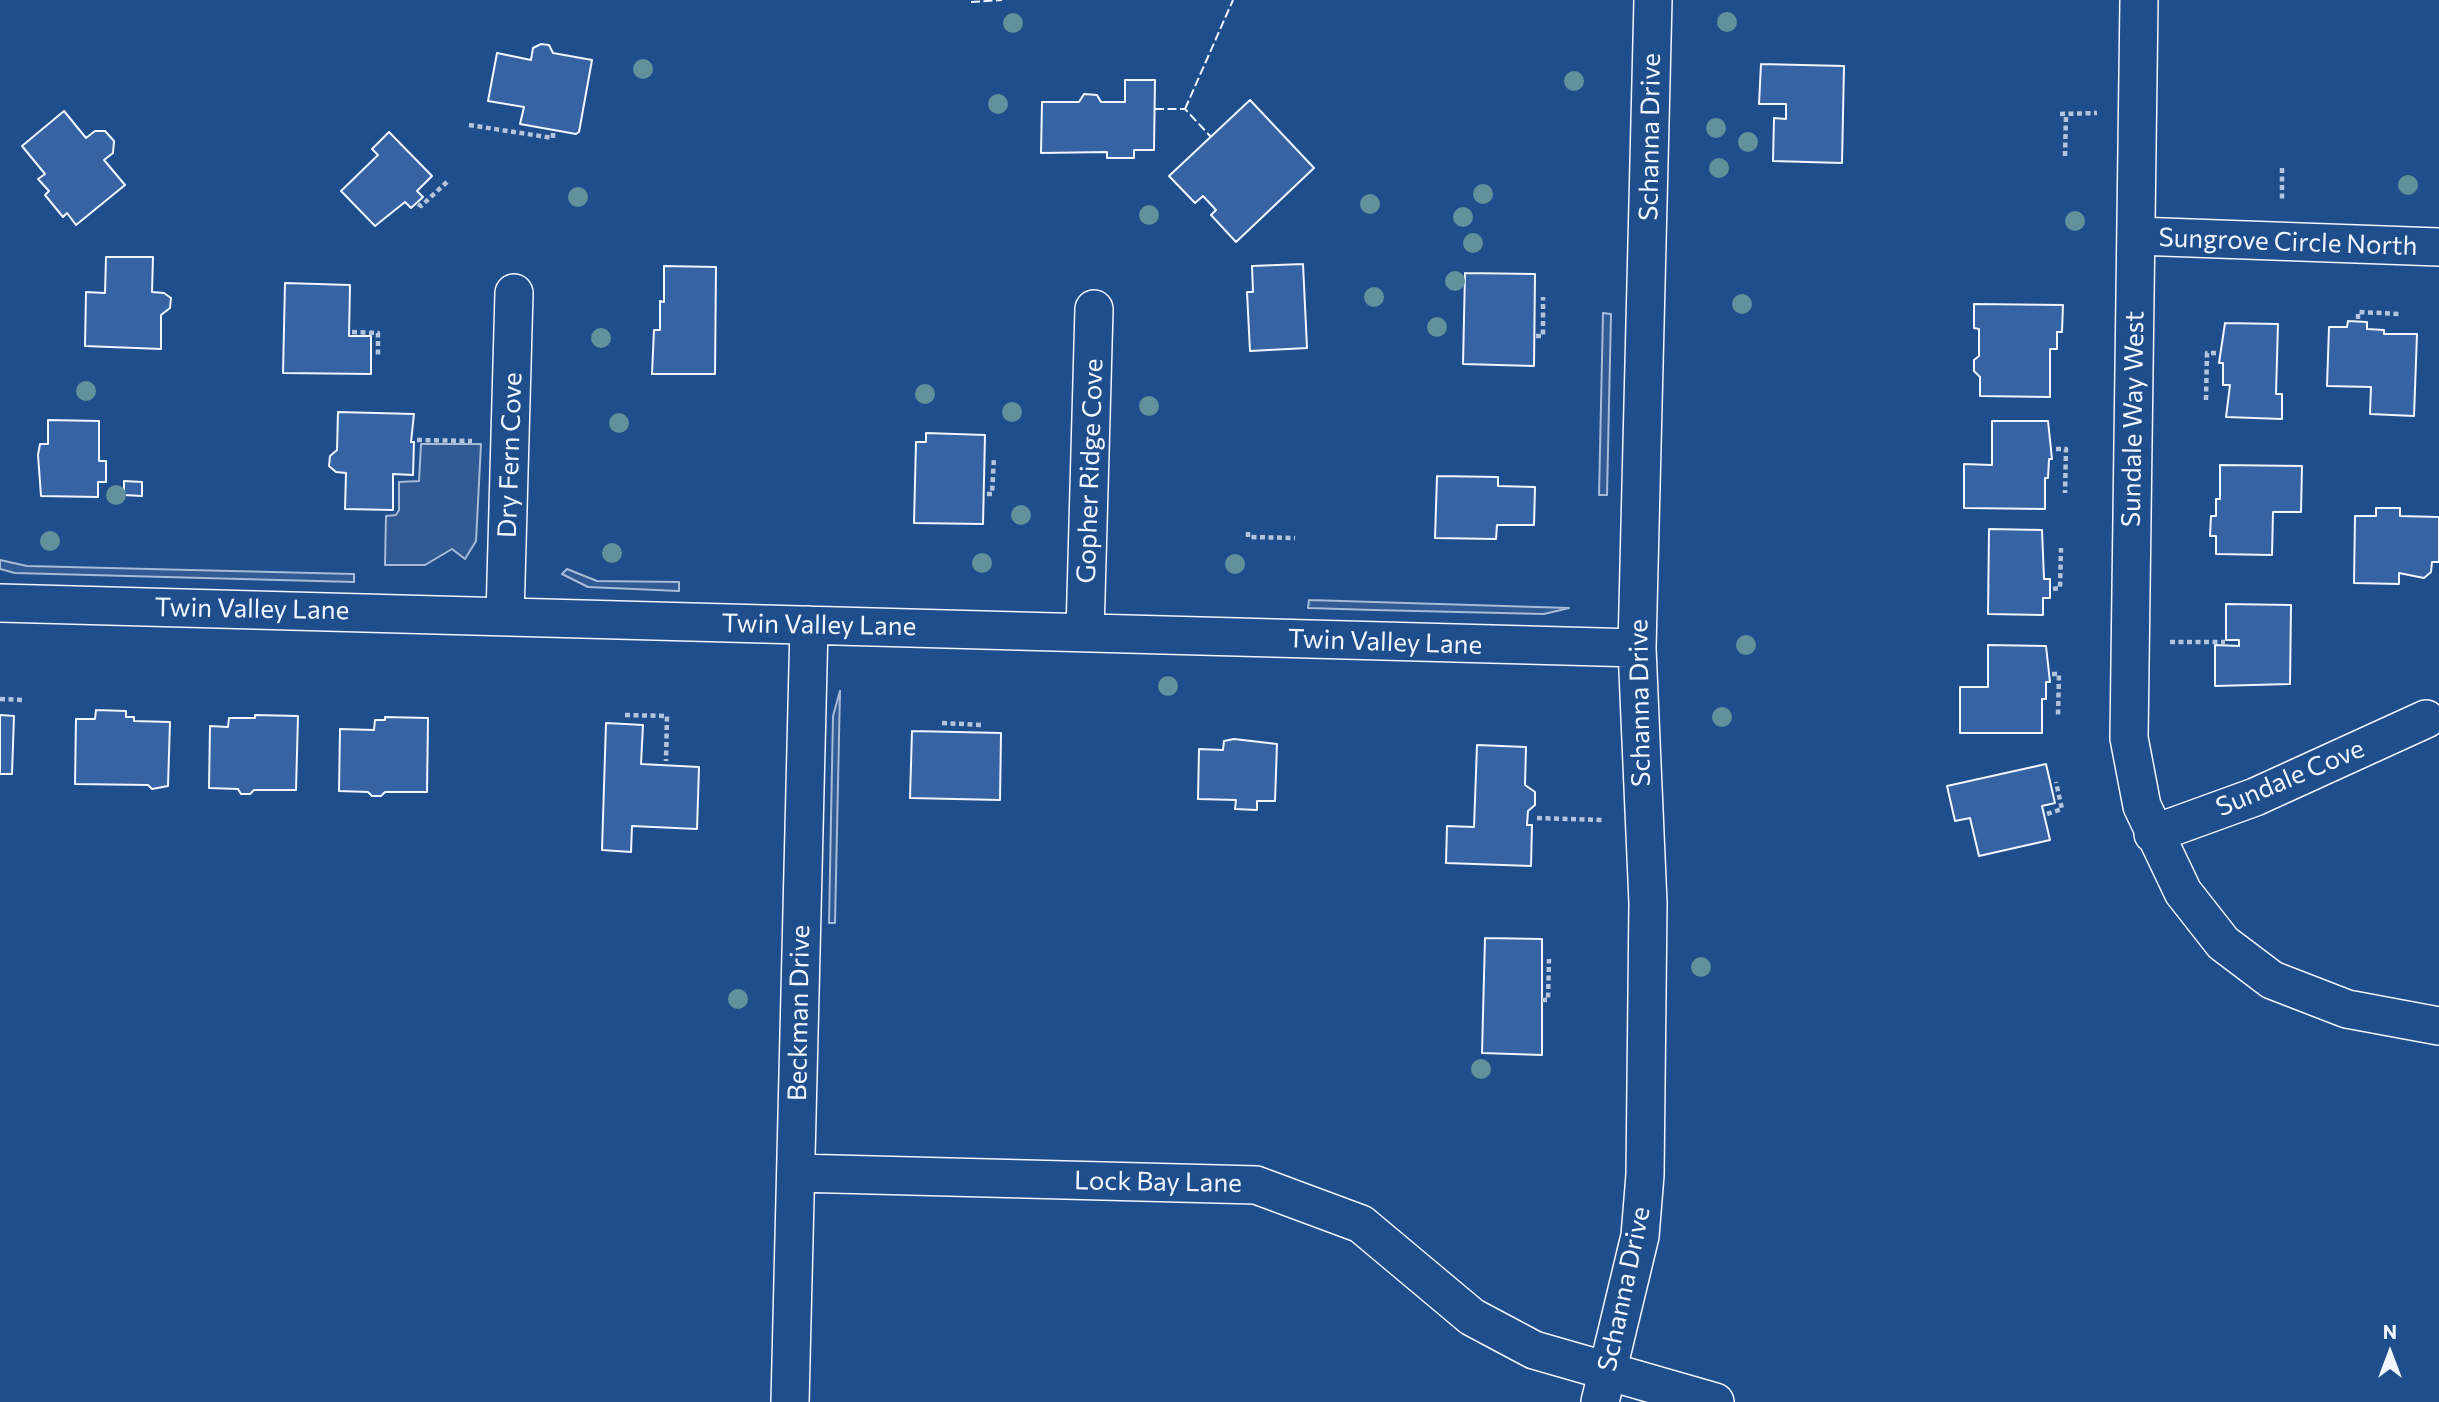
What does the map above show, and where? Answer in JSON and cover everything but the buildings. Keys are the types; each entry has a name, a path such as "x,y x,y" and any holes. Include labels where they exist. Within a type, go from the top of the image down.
{"street":[{"name":"Schanna Drive","path":"1604,1387 1640,1237 1644,1175 1648,903 1637,648 1653,0"},
{"name":"Sundale Way West","path":"2139,0 2129,738 2142,806 2153,834 2183,892 2222,943 2272,980 2347,1009 2439,1026"},
{"name":"Sungrove Circle North","path":"2136,236 2439,247"},
{"name":"Dry Fern Cove","path":"505,616 514,293"},
{"name":"Gopher Ridge Cove","path":"1085,632 1094,309"},
{"name":"Twin Valley Lane","path":"0,603 1637,648"},
{"name":"Beckman Drive","path":"790,1402 809,625"},
{"name":"Sundale Cove","path":"2153,834 2255,797 2426,719"},
{"name":"Lock Bay Lane","path":"796,1173 1256,1185 1361,1224 1472,1317 1604,1387 1715,1402"}],"path":[{"path":"2065,156 2063,114 2098,113"},
{"path":"469,125 553,138 553,132"},
{"path":"2282,168 2282,209"},
{"path":"418,204 421,206 447,182"},
{"path":"1536,336 1543,336 1543,297"},
{"path":"2358,319 2358,312 2401,314"},
{"path":"352,331 378,333 378,357"},
{"path":"2206,400 2207,353 2217,353"},
{"path":"417,440 481,442"},
{"path":"2056,449 2066,449 2065,493"},
{"path":"987,494 992,494 993,457"},
{"path":"1248,532 1248,537 1295,538"},
{"path":"2053,589 2060,588 2061,548"},
{"path":"2167,642 2225,642"},
{"path":"2052,674 2059,674 2058,716"},
{"path":"0,699 23,700"},
{"path":"625,715 667,716 666,761"},
{"path":"942,723 983,724"},
{"path":"2047,814 2062,810 2056,782"},
{"path":"1537,818 1602,820"},
{"path":"1542,1000 1548,1000 1549,959"}],"shaded area":[{"path":"1603,313 1611,314 1607,495 1599,495"},
{"path":"421,444 481,444 476,541 465,559 452,549 425,565 385,565 386,516 396,515 399,510 399,482 419,481"},
{"path":"0,560 27,566 354,574 354,582 15,573 0,569"},
{"path":"567,569 597,581 679,582 679,591 588,587 562,574"},
{"path":"1309,600 1569,608 1544,614 1308,608"},
{"path":"840,691 835,923 829,923 833,716"}],"fence":[{"path":"971,2 1002,0"},
{"path":"1185,109 1233,0"},
{"path":"1155,109 1185,109 1211,137"}]}
